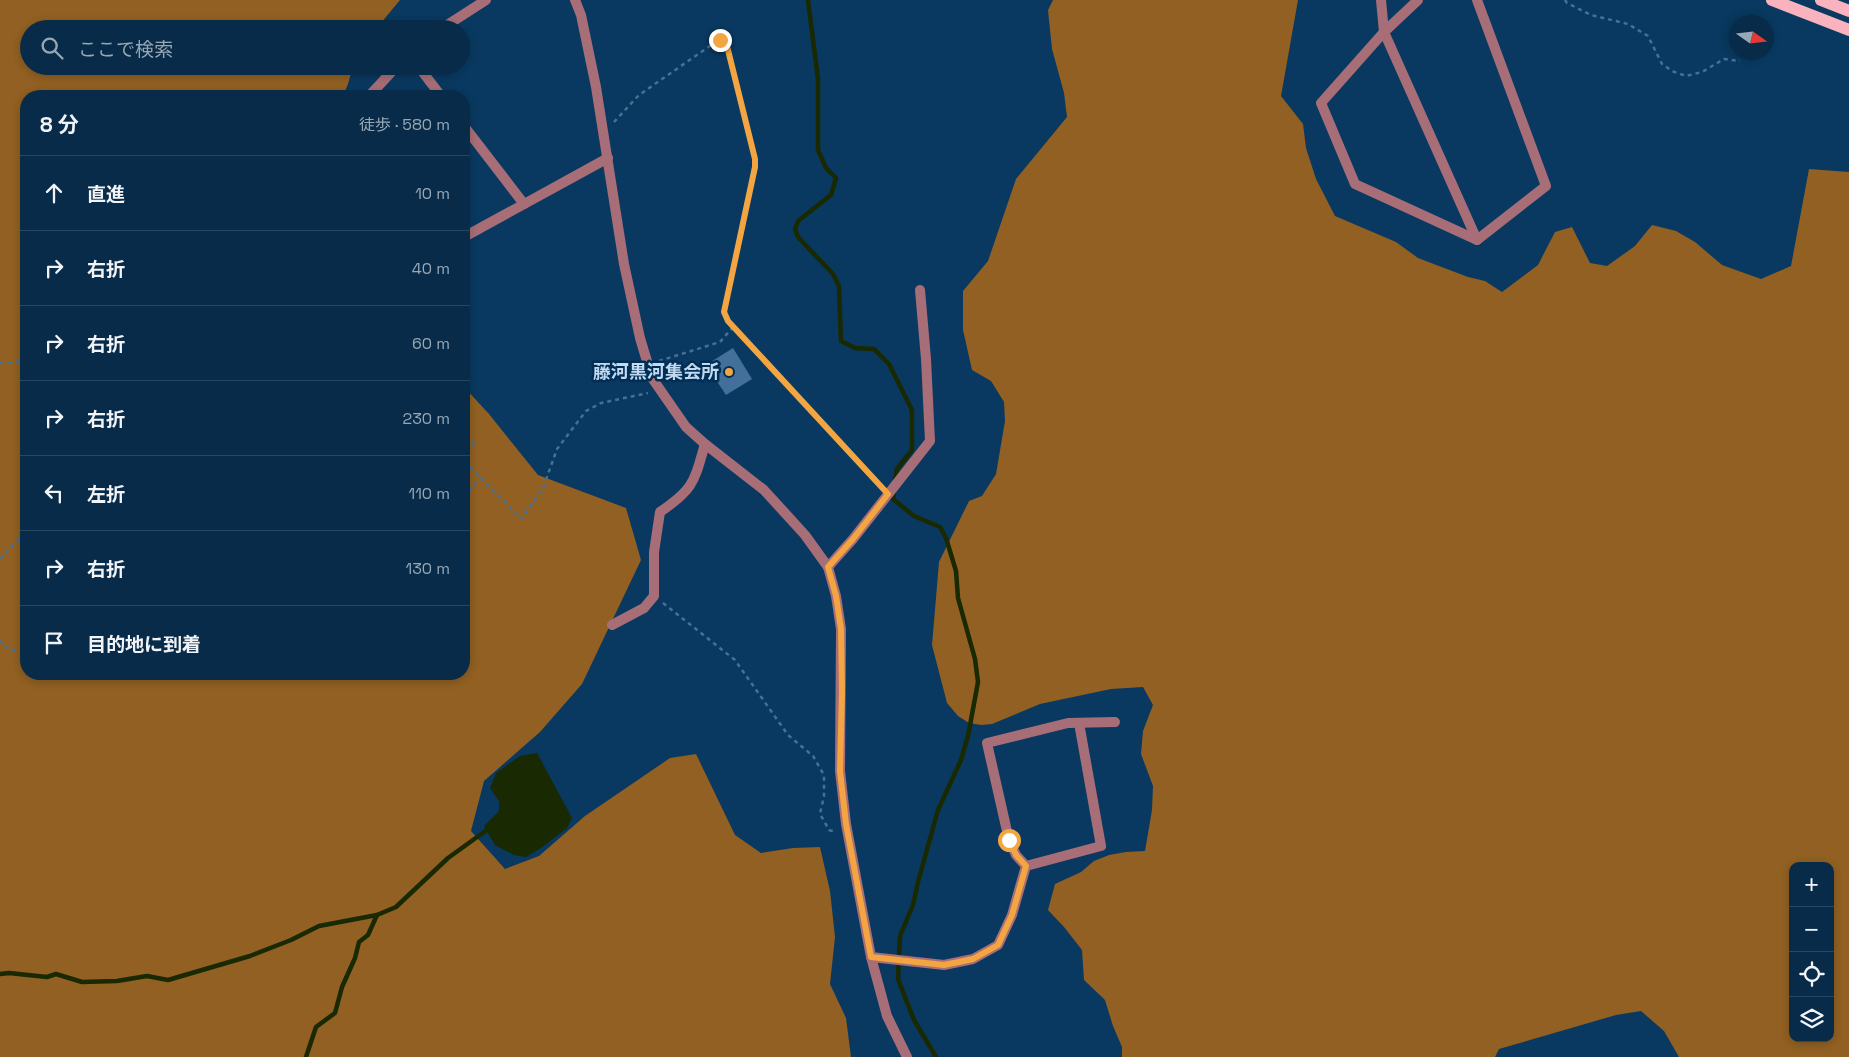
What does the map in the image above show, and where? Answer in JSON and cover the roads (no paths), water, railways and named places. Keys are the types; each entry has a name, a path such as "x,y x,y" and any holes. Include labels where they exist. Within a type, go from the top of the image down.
{"main road":[{"path":"1772,0 1849,30"},
{"path":"1821,0 1849,11"}],"street":[{"path":"455,20 486,0"},
{"path":"575,0 581,15 603,127 624,264 640,338 652,378 686,427 704,444 764,490 805,535 828,567 836,596 841,629 840,771 848,835 871,957 887,1016 908,1057"},
{"path":"1381,0 1384,32 1477,240"},
{"path":"1418,0 1384,32 1321,103 1355,184 1477,240"},
{"path":"1477,0 1546,186 1477,240"},
{"path":"375,90 389,75"},
{"path":"425,75 436,90"},
{"path":"470,134 524,204"},
{"path":"470,234 608,158"},
{"path":"828,567 901,480 930,441 920,290"},
{"path":"612,625 644,608 654,596 654,552 660,512 681,498 694,481 704,444"},
{"path":"1026,866 1016,855 1009,840 987,743 1068,723 1115,722"},
{"path":"1026,866 1101,846 1079,723"},
{"path":"871,957 944,965 973,959 998,945 1012,915 1026,866"}],"waterway":[{"path":"808,0 818,79 818,150 826,168 836,178 831,195 798,221 795,229 798,237 833,274 839,286 841,341 855,348 874,349 889,364 912,410 912,450 897,469 895,480"},
{"path":"894,491 893,499 914,516 940,527 946,538 956,571 958,598 975,659 978,682 968,736 961,760 938,810 913,905 900,936 898,979 914,1020 936,1057"},
{"path":"306,1057 316,1027 335,1013 342,987 355,958 359,942 368,935 377,915 396,907 448,858 491,827"},
{"path":"0,974 9,973 47,977 56,974 82,982 117,981 147,976 168,980 250,956 291,940 319,926 377,915"}],"place":[{"name":"藤河黒河集会所","path":"729,372"}]}
